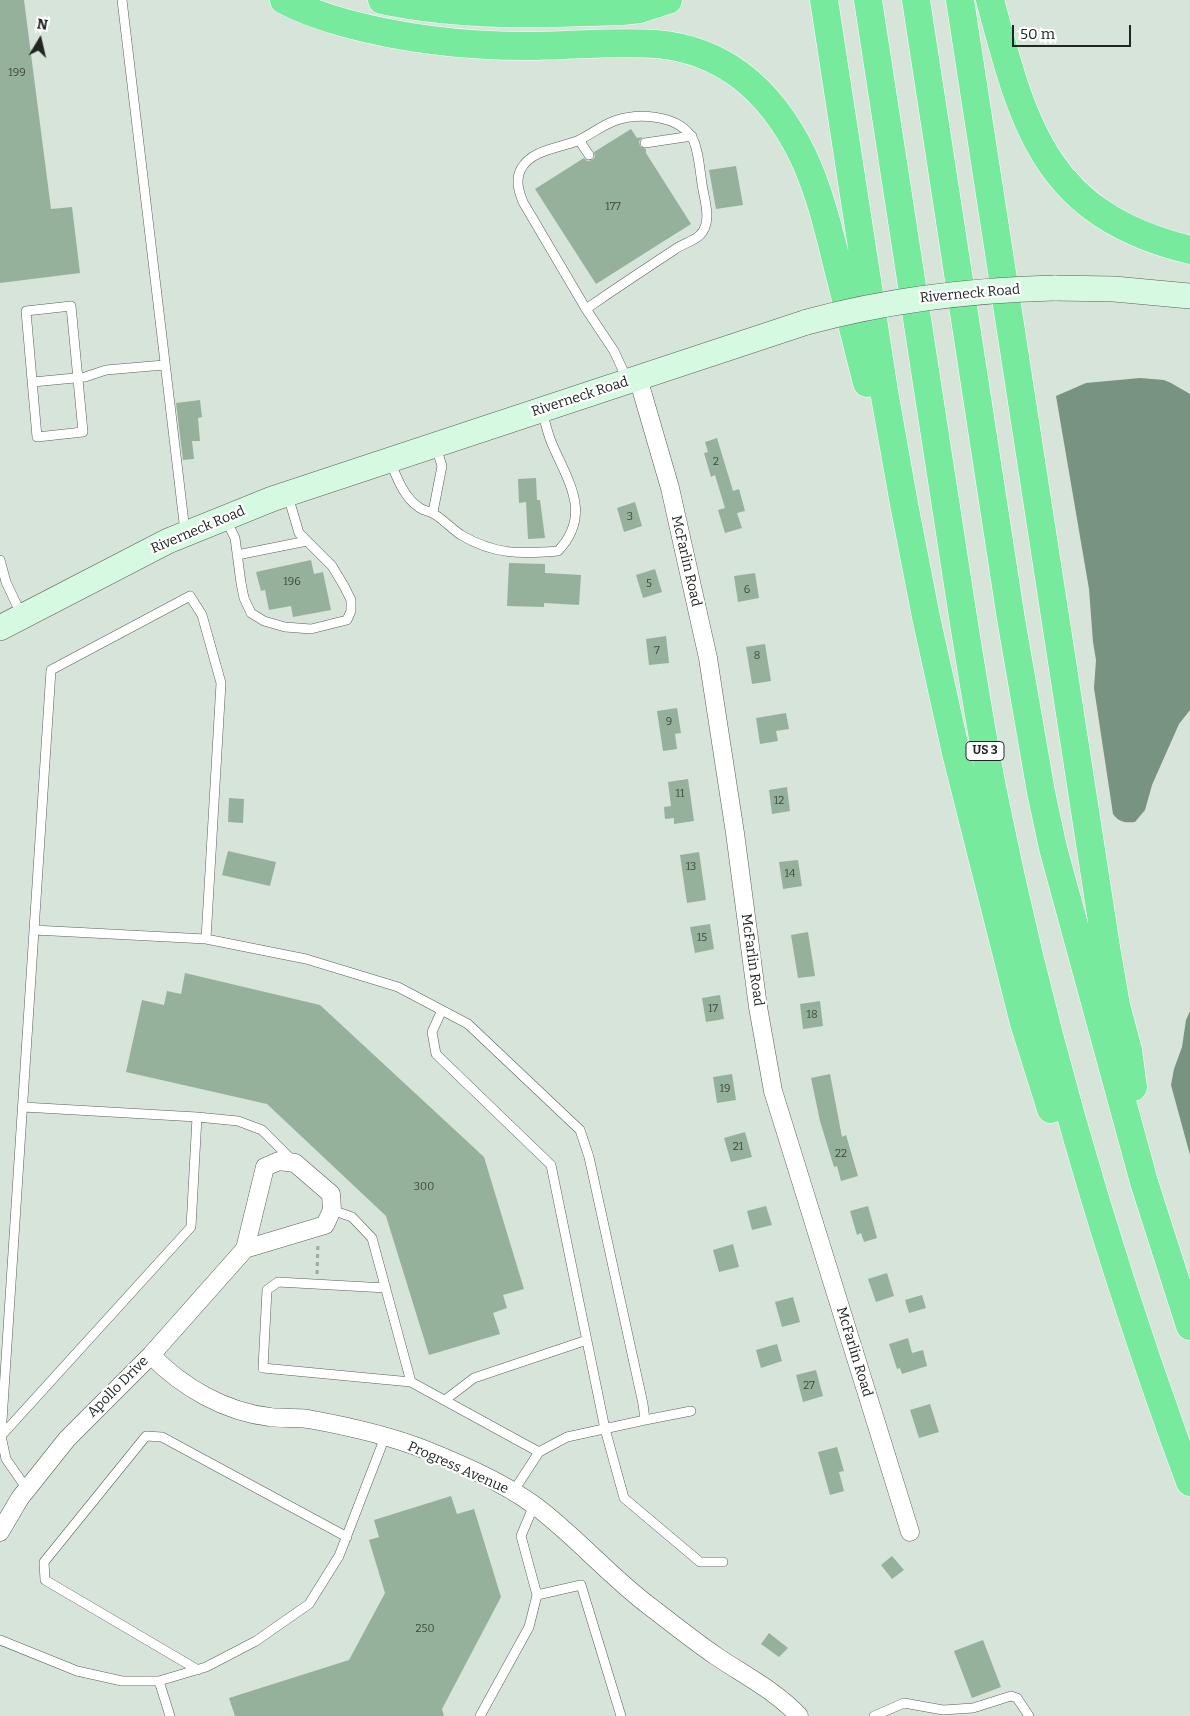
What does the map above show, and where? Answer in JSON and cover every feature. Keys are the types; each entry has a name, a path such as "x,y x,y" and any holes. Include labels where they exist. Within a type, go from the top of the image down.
{"highway":[{"path":"284,0 306,10 361,27 400,36 445,43 526,46 655,44 688,50 717,60 732,69 758,90 792,135 803,157 819,199 926,617"},
{"path":"382,0 453,11 535,14 640,9 668,0"},
{"path":"824,0 884,391 905,514 956,753 1024,1023 1078,1187 1133,1322"},
{"name":"US 3","path":"868,0 972,678 992,785 1018,905 1066,1101 1098,1211 1133,1322 1190,1482"},
{"path":"916,0 1011,619 1041,792 1053,848 1144,1182 1190,1326"},
{"path":"960,0 1106,947 1116,1005 1128,1050 1144,1182"},
{"path":"990,0 1018,98 1034,135 1056,171 1082,198 1110,220 1142,236 1190,250"}],"main road":[{"name":"Riverneck Road","path":"11,622 168,541 287,494 806,322 914,299 982,292 1054,288 1114,289 1190,296"}],"street":[{"name":"McFarlin Road","path":"633,380 670,488 708,658 735,833 758,1007 773,1091 910,1532"},
{"name":"Apollo Drive","path":"0,1532 27,1489 67,1439 150,1355 245,1249 265,1167 279,1161 295,1163"},
{"path":"245,1249 325,1225 332,1210 331,1194 295,1163"},
{"name":"Progress Avenue","path":"150,1355 166,1371 182,1382 223,1404 248,1413 270,1417 305,1419 344,1426 385,1437 424,1450 513,1492 534,1506 649,1606 716,1656 785,1701 799,1716"}],"lane":[{"path":"122,0 164,365 186,534"},
{"path":"586,309 678,247 700,236 705,228 707,216 696,147 692,136 668,119 653,116 615,121 579,140 548,149 534,157 521,169 518,179 522,202 586,309 633,380"},
{"path":"645,142 692,136"},
{"path":"579,140 590,155"},
{"path":"71,306 79,378 83,432 38,438 26,311 71,306"},
{"path":"33,382 79,378 106,370 164,365"},
{"path":"390,460 397,479 411,500 421,509 433,512 461,535 491,549 521,554 558,551 568,540 574,526 573,491 553,446 541,410"},
{"path":"433,512 442,466 436,445"},
{"path":"225,518 235,538 244,598 252,613 264,621 310,629 347,620 351,611 350,600 344,586 332,566 299,533 287,494"},
{"path":"237,555 307,541"},
{"path":"0,560 6,582 11,622"},
{"path":"27,1489 6,1459 2,1436 51,670 190,596 202,615 221,684 206,940"},
{"path":"34,930 206,940 316,961 398,987 468,1024 580,1130 592,1167 645,1420"},
{"path":"442,1010 432,1032 436,1054 551,1165 605,1428 624,1498 700,1562 723,1562"},
{"path":"23,1107 238,1121 262,1130 295,1163"},
{"path":"2,1436 191,1228 197,1117"},
{"path":"332,1210 352,1217 372,1238 411,1382"},
{"path":"386,1288 278,1282 267,1290 263,1368 411,1382 539,1452"},
{"path":"444,1400 474,1378 587,1340"},
{"path":"513,1492 539,1452 567,1437 691,1411"},
{"path":"198,1670 45,1580 44,1562 146,1436 162,1438 347,1538"},
{"path":"0,1640 77,1671 122,1681 159,1681 198,1670 256,1641 309,1604 339,1556 385,1437"},
{"path":"480,1716 529,1627 537,1595 521,1536 534,1506"},
{"path":"537,1595 582,1585 620,1716"},
{"path":"159,1681 170,1716"},
{"path":"874,1716 904,1704 943,1710 973,1708 1011,1696 1018,1698 1028,1716"}],"path":[{"path":"315,1284 318,1265 318,1237"}],"shaded area":[{"path":"1140,378 1164,380 1190,394 1190,710 1179,724 1152,785 1145,810 1135,822 1128,822 1117,819 1113,814 1094,688 1096,660 1089,589 1056,396 1086,383"},
{"path":"1190,1011 1190,1155 1171,1085 1174,1069 1182,1047 1186,1020"}],"building":[{"path":"0,0 24,0 51,209 72,207 80,273 0,283"},
{"path":"631,129 637,138 643,137 639,141 640,146 646,149 646,153 691,224 596,284 535,189 584,158 587,161 592,160 595,157 594,152"},
{"path":"736,166 743,205 716,209 709,170"},
{"path":"200,400 202,417 198,418 200,441 192,441 194,459 183,460 176,403"},
{"path":"717,438 733,491 739,489 745,511 737,513 742,528 725,533 718,510 725,508 715,475 711,477 704,453 708,452 705,442"},
{"path":"536,478 537,500 540,500 545,538 528,539 526,502 519,503 518,479"},
{"path":"635,502 642,526 624,532 617,508"},
{"path":"311,560 314,574 323,572 331,610 293,617 291,606 269,610 265,590 261,591 256,572"},
{"path":"509,563 545,564 545,573 581,575 579,605 544,603 544,607 507,606"},
{"path":"655,569 662,592 643,598 636,575"},
{"path":"755,573 759,598 738,602 734,576"},
{"path":"666,636 669,663 649,665 646,639"},
{"path":"765,644 771,681 752,684 746,647"},
{"path":"677,708 681,733 675,734 677,749 663,751 657,711"},
{"path":"786,713 789,729 776,731 778,741 760,744 756,718"},
{"path":"688,779 694,821 674,824 674,818 665,819 664,807 671,806 668,782"},
{"path":"787,787 790,811 772,814 769,790"},
{"path":"229,798 244,799 243,823 228,822"},
{"path":"228,851 276,862 270,886 222,875"},
{"path":"699,852 706,900 687,903 680,855"},
{"path":"798,860 802,886 783,889 779,862"},
{"path":"710,924 714,949 695,953 690,927"},
{"path":"808,932 815,976 798,978 791,935"},
{"path":"185,973 320,1005 484,1157 524,1289 503,1295 507,1308 493,1313 500,1334 429,1355 386,1216 267,1104 126,1072 142,1000 164,1005 167,991 181,994"},
{"path":"720,995 724,1019 706,1022 702,998"},
{"path":"820,1001 823,1026 803,1029 800,1004"},
{"path":"732,1074 736,1100 717,1103 713,1077"},
{"path":"830,1074 842,1137 846,1135 858,1176 841,1181 837,1166 834,1167 820,1121 811,1078"},
{"path":"745,1132 752,1157 731,1162 724,1138"},
{"path":"766,1206 772,1225 752,1230 747,1211"},
{"path":"868,1206 877,1238 864,1242 861,1233 857,1235 850,1211"},
{"path":"733,1244 739,1267 719,1272 713,1250"},
{"path":"887,1273 894,1296 876,1302 868,1279"},
{"path":"922,1295 926,1308 909,1313 905,1300"},
{"path":"793,1297 800,1322 782,1327 775,1302"},
{"path":"908,1338 912,1353 923,1350 927,1366 902,1374 900,1368 897,1369 889,1344"},
{"path":"777,1344 782,1361 761,1368 756,1350"},
{"path":"816,1370 823,1396 803,1402 796,1375"},
{"path":"930,1404 939,1432 919,1438 910,1410"},
{"path":"837,1447 844,1471 839,1472 844,1491 830,1495 818,1452"},
{"path":"451,1496 457,1514 474,1509 501,1597 442,1709 444,1716 235,1716 229,1698 349,1660 385,1593 369,1540 379,1537 374,1520"},
{"path":"892,1556 904,1570 892,1579 881,1565"},
{"path":"769,1633 788,1648 779,1657 761,1644"},
{"path":"983,1640 1001,1687 972,1698 954,1651"}]}
